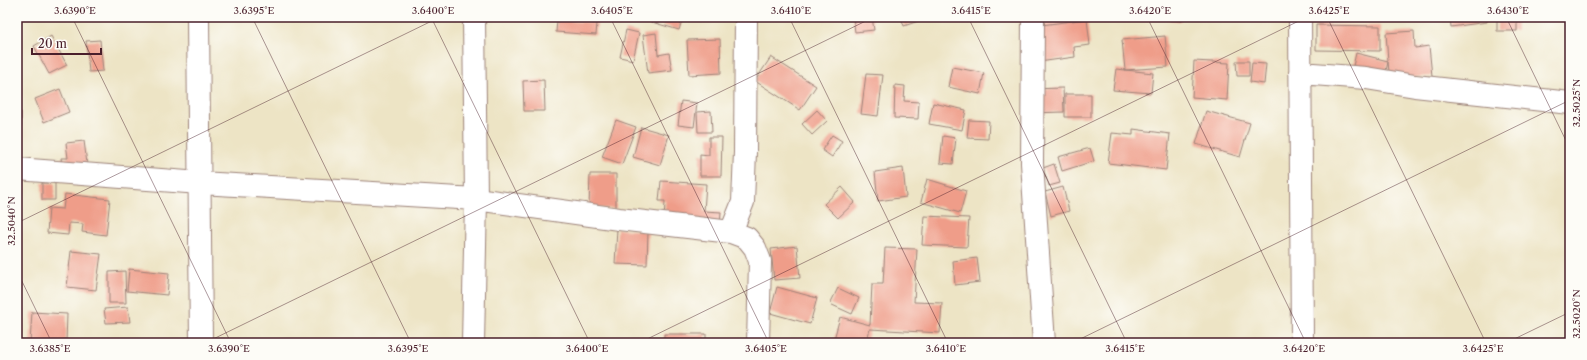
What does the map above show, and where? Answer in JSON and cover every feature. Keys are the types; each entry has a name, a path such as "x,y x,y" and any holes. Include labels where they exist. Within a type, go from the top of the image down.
{"street":[{"path":"198,17 201,343"},
{"path":"473,343 476,198 474,17"},
{"path":"731,232 743,202 746,17"},
{"path":"1033,17 1032,163 1044,343"},
{"path":"1300,17 1302,343"},
{"path":"1300,73 1366,78 1415,86 1570,103"},
{"path":"17,169 200,183 476,198 619,219 731,232 746,238 755,248 760,261 758,343"}],"building":[{"path":"650,17 683,17 679,30 648,21"},
{"path":"853,17 872,17 874,30 855,32"},
{"path":"901,17 930,17 904,26"},
{"path":"1170,17 1182,17 1182,21 1170,20"},
{"path":"1450,17 1487,17 1487,22 1451,27"},
{"path":"1497,17 1517,17 1517,31 1497,31"},
{"path":"1087,19 1090,45 1074,47 1075,57 1039,62 1034,26"},
{"path":"557,20 597,23 596,35 556,32"},
{"path":"1316,25 1380,26 1380,51 1316,50"},
{"path":"626,30 639,33 633,60 620,57"},
{"path":"1414,31 1415,48 1429,46 1432,76 1404,78 1391,92 1388,62 1382,87 1350,79 1356,53 1388,61 1386,33"},
{"path":"656,33 658,55 669,53 672,70 648,73 643,35"},
{"path":"51,36 67,65 49,74 34,46"},
{"path":"1165,36 1168,67 1125,70 1122,40"},
{"path":"720,39 721,73 689,75 687,40"},
{"path":"100,40 103,71 89,72 86,41"},
{"path":"771,57 816,86 800,110 755,81"},
{"path":"1194,61 1229,63 1227,100 1192,97"},
{"path":"1236,61 1249,61 1249,76 1237,76"},
{"path":"1252,63 1266,64 1264,84 1250,82"},
{"path":"952,67 984,73 980,94 948,87"},
{"path":"1116,69 1153,73 1151,93 1113,90"},
{"path":"866,74 883,75 878,116 861,114"},
{"path":"544,80 545,111 524,111 523,81"},
{"path":"895,85 905,86 904,101 919,102 918,119 894,118"},
{"path":"1063,88 1064,112 1030,113 1029,89"},
{"path":"60,89 69,112 44,122 35,99"},
{"path":"1065,94 1091,94 1091,117 1065,117"},
{"path":"681,101 697,103 694,127 678,125"},
{"path":"933,103 966,110 962,130 929,124"},
{"path":"817,110 827,121 812,135 802,124"},
{"path":"711,111 712,132 698,132 697,112"},
{"path":"1206,111 1250,123 1240,157 1196,144"},
{"path":"17,112 21,112 21,134 17,134"},
{"path":"616,120 636,127 622,164 602,157"},
{"path":"969,120 989,121 988,139 967,138"},
{"path":"641,127 669,135 660,165 633,157"},
{"path":"1133,129 1170,134 1166,170 1108,163 1112,133 1133,135"},
{"path":"832,135 842,141 832,157 822,150"},
{"path":"943,136 956,138 953,164 940,163"},
{"path":"709,137 722,137 721,176 700,176 700,154 709,155"},
{"path":"84,141 88,171 63,174 61,158 68,158 66,143"},
{"path":"1090,148 1094,161 1062,171 1058,157"},
{"path":"1054,164 1060,183 1049,186 1043,168"},
{"path":"903,168 906,197 878,201 875,172"},
{"path":"590,174 616,174 616,209 589,208"},
{"path":"927,179 966,191 960,213 921,202"},
{"path":"661,181 706,184 704,211 721,212 720,227 664,223 665,201 659,201"},
{"path":"42,183 55,183 55,200 42,200"},
{"path":"842,187 855,202 838,218 824,204"},
{"path":"1063,187 1069,211 1051,216 1045,192"},
{"path":"65,194 110,199 106,235 82,232 83,224 69,223 68,235 47,233 49,208 63,209"},
{"path":"924,216 969,218 967,247 922,245"},
{"path":"617,229 648,231 647,265 615,264"},
{"path":"797,246 800,278 774,280 771,249"},
{"path":"885,248 917,249 914,302 942,303 940,333 870,329 866,343 833,343 840,317 870,325 872,284 883,284"},
{"path":"71,251 101,254 96,290 67,287"},
{"path":"977,258 980,282 955,285 953,261"},
{"path":"129,269 169,273 167,295 127,291"},
{"path":"125,271 126,303 109,303 109,272"},
{"path":"777,287 817,298 810,324 770,313"},
{"path":"838,288 859,298 852,314 830,304"},
{"path":"128,307 130,322 106,323 104,309"},
{"path":"32,312 67,314 66,343 30,343"},
{"path":"664,334 706,334 706,343 664,343"}]}
